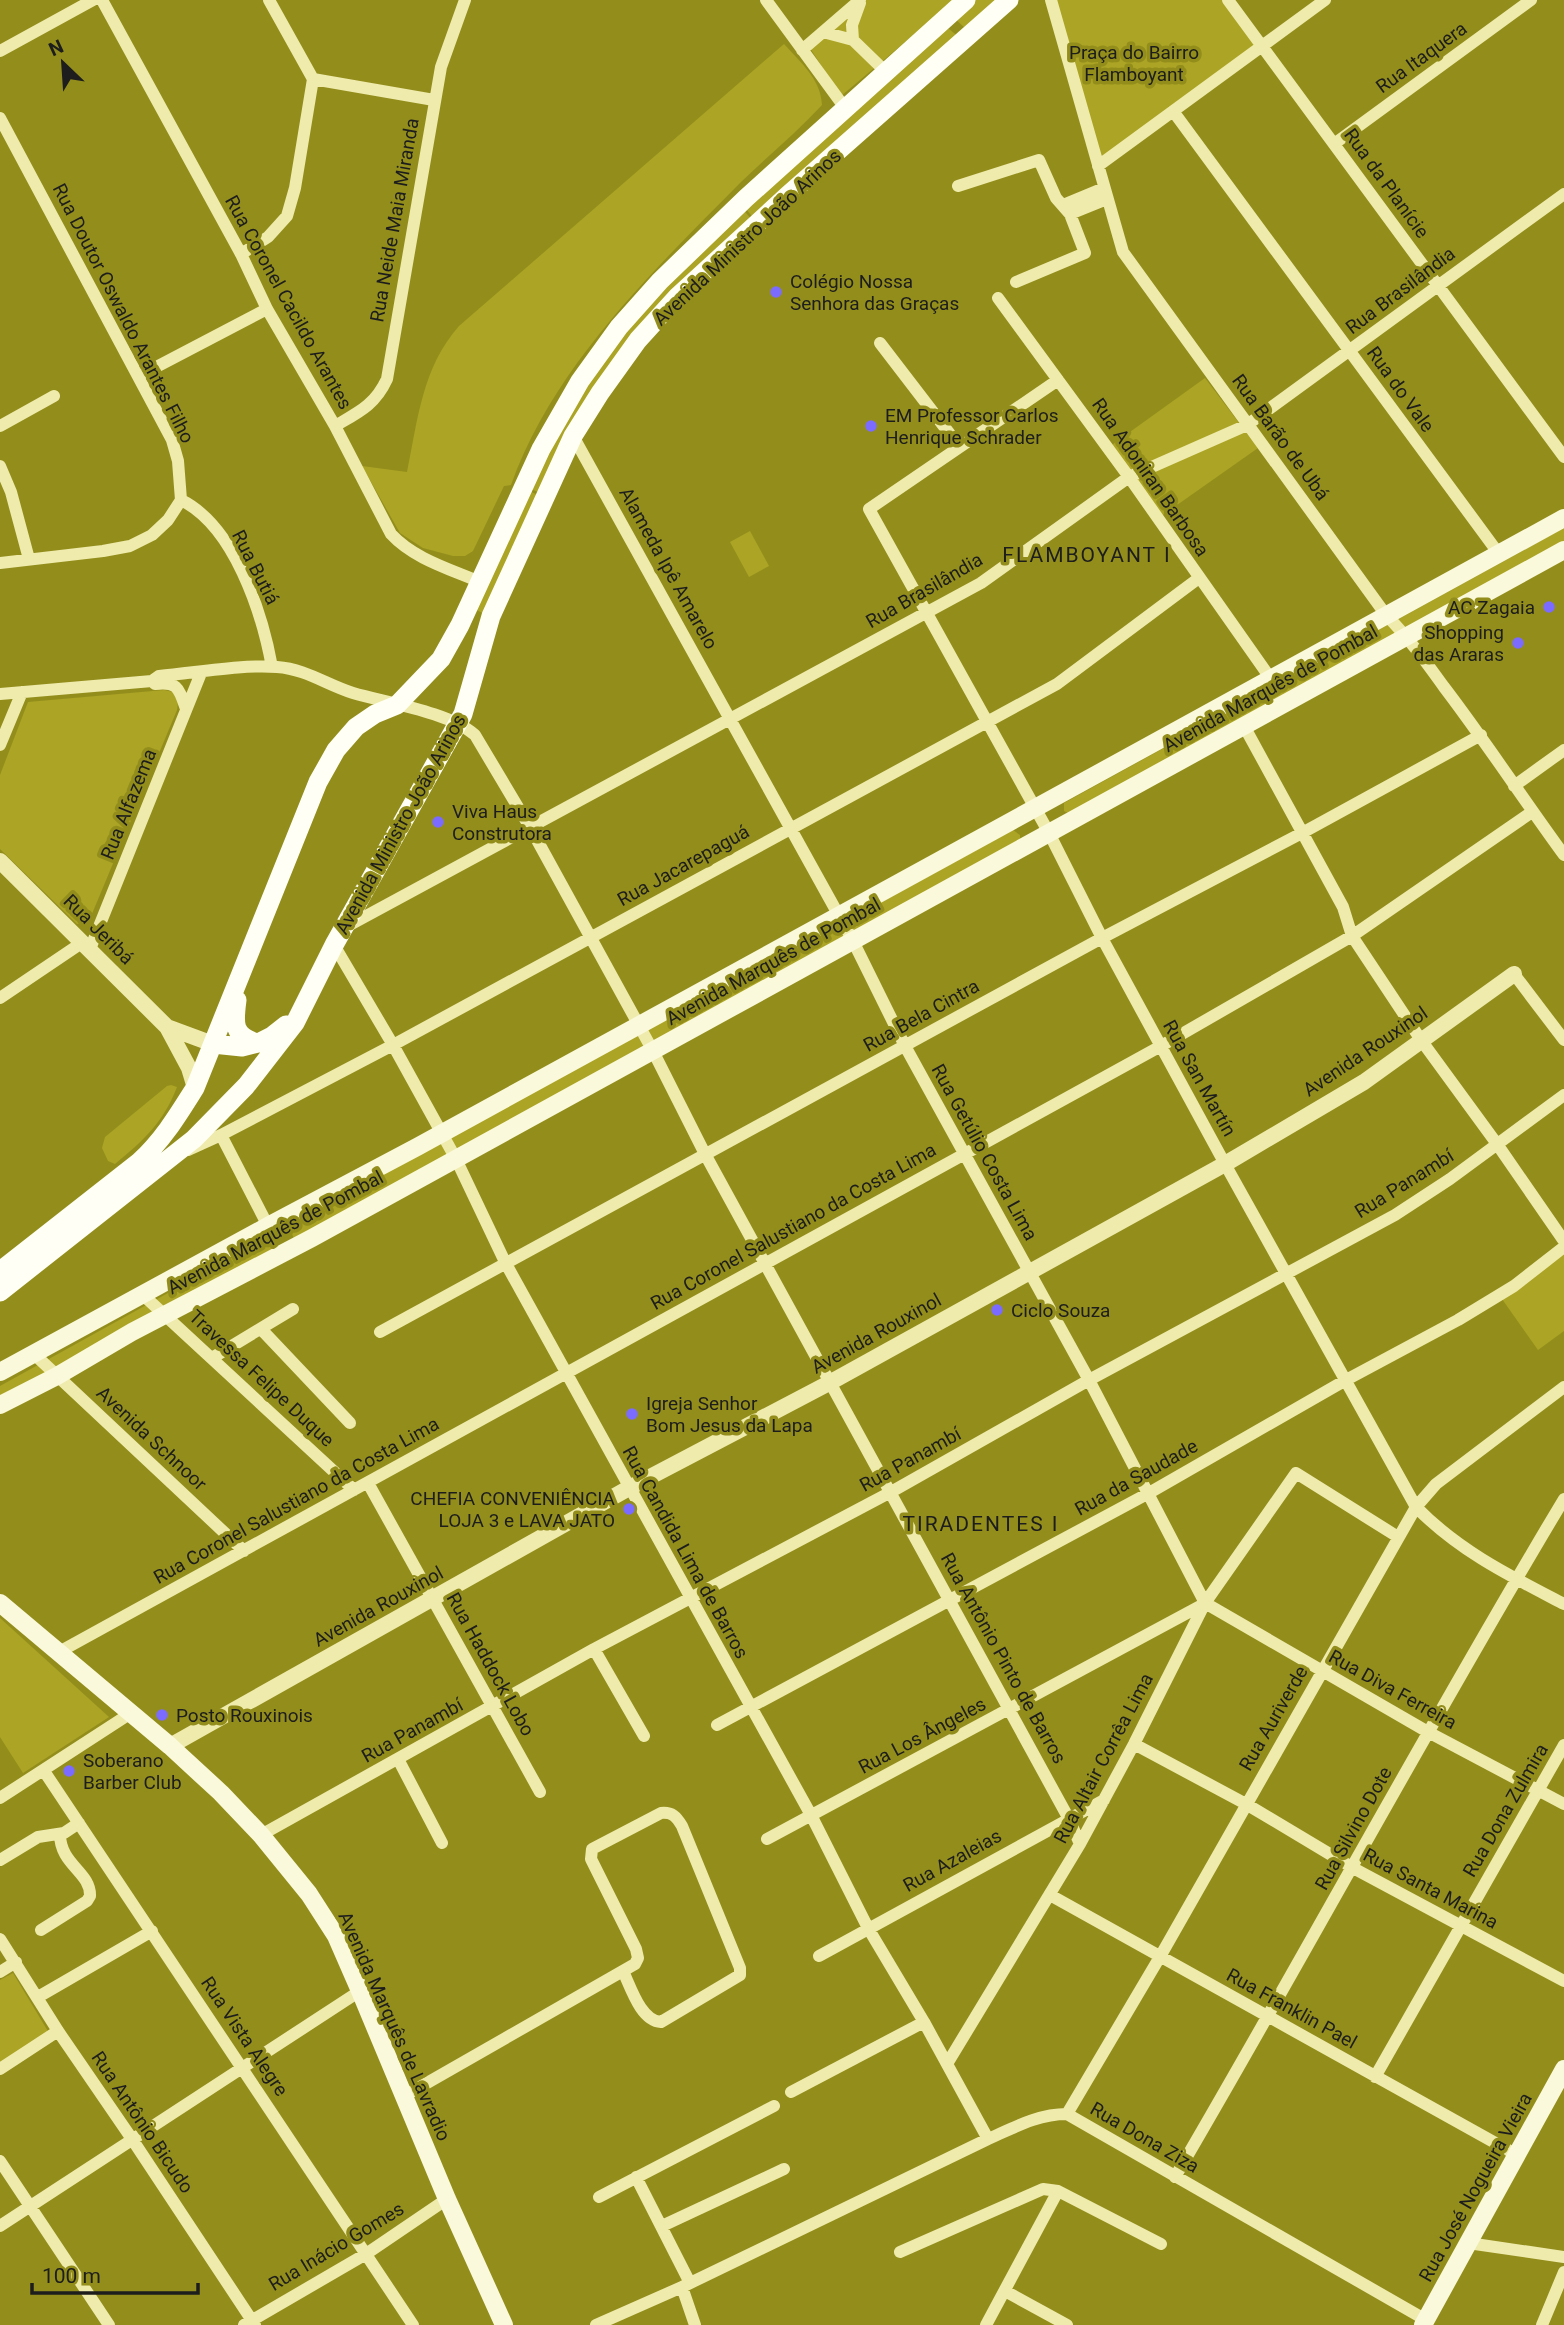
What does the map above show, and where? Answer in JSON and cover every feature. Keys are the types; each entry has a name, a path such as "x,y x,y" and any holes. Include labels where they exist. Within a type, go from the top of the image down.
{"main road":[{"name":"Avenida Ministro João Arinos","path":"0,1271 157,1145 195,1088 318,782 336,750 356,727 375,714 397,705 441,659 460,625 541,449 599,353 660,281 790,156 966,0"},
{"name":"Avenida Ministro João Arinos","path":"0,1292 194,1139 246,1086 295,1023 339,936 458,725 467,702 480,647 502,590 573,436 638,340 678,296 788,195 1009,0"},
{"path":"884,110 893,92 886,72"},
{"path":"788,195 781,175 790,156"},
{"name":"Avenida Marquês de Pombal","path":"0,1372 614,1040 1564,518"},
{"name":"Avenida Marquês de Pombal","path":"0,1405 1564,551"},
{"path":"480,582 502,590"},
{"path":"1403,606 1413,633"},
{"path":"1365,627 1373,635 1380,652"},
{"path":"1042,804 1055,817 1056,829"},
{"path":"1014,820 1024,834 1026,846"},
{"path":"846,912 855,919 859,937"},
{"path":"814,930 827,943 829,954"},
{"path":"240,975 235,1026 243,1037 258,1043"},
{"path":"213,1044 242,1047 272,1036 292,1020 312,992"},
{"path":"645,1022 657,1037 659,1047"},
{"path":"614,1040 626,1053 628,1064"},
{"path":"449,1130 458,1138 462,1155"},
{"path":"417,1147 428,1161 430,1172"},
{"name":"Avenida Marquês de Lavradio","path":"0,1603 170,1746 221,1793 261,1835 309,1894 335,1936 360,1990 447,2199 504,2325"},
{"name":"Rua José Nogueira Vieira","path":"1424,2322 1564,2069"}],"street":[{"path":"0,51 93,0"},
{"name":"Rua Coronel Cacildo Arantes","path":"102,0 241,254 267,309 335,426 391,534 400,544 423,558 480,582"},
{"path":"241,254 268,237 287,216 295,188 313,79 269,0"},
{"name":"Rua Neide Maia Miranda","path":"335,426 371,404 381,393 387,379 441,67 465,0"},
{"path":"766,0 845,108"},
{"path":"802,50 861,0"},
{"path":"853,40 852,25 861,0"},
{"name":"Rua Barão de Ubá","path":"1051,0 1123,252 1386,615 1413,633 1514,786 1564,855"},
{"name":"Rua da Planície","path":"1228,0 1564,457"},
{"path":"1098,166 1325,0"},
{"name":"Rua Itaquera","path":"1334,144 1531,0"},
{"path":"823,32 853,40 886,72"},
{"path":"313,79 435,100"},
{"name":"Rua do Vale","path":"1174,111 1499,554"},
{"name":"Rua Doutor Oswaldo Arantes Filho","path":"0,118 172,440 178,461 181,500"},
{"path":"958,186 1039,160 1056,198 1067,210 1085,253 1016,282"},
{"path":"1067,210 1105,194"},
{"name":"Rua Brasilândia","path":"339,936 981,583 1129,477 1247,425 1564,194"},
{"name":"Rua Adoniran Barbosa","path":"998,298 1271,678"},
{"path":"139,376 267,309"},
{"path":"880,343 959,446"},
{"path":"1042,804 988,721 869,509 1058,380"},
{"path":"0,426 54,396"},
{"name":"Alameda Ipê Amarelo","path":"573,436 731,720"},
{"path":"0,466 16,510 29,559"},
{"path":"0,563 130,546 152,535 168,520 181,500"},
{"name":"Rua Butiá","path":"181,500 196,508 233,556 256,600 272,667"},
{"name":"Rua Jacarepaguá","path":"169,1159 221,1135 393,1045 1057,684 1199,578"},
{"path":"0,694 152,681 159,676 272,667 299,670 350,692 458,725 475,735 591,937 645,1022"},
{"name":"Rua Alfazema","path":"87,946 201,673"},
{"path":"152,681 155,684 172,684 176,687 186,709"},
{"path":"0,745 22,692"},
{"path":"731,720 791,828 846,912"},
{"path":"1244,726 1343,907 1352,936 1421,1040 1564,1241"},
{"name":"Rua Bela Cintra","path":"380,1332 1102,938 1481,735"},
{"path":"1514,786 1564,750"},
{"name":"Rua Coronel Salustiano da Costa Lima","path":"59,1653 1161,1046 1352,936 1532,812"},
{"name":"Rua San Martín","path":"1056,829 1102,938 1285,1274 1416,1507 1454,1542 1564,1604"},
{"name":"Rua Jeribá","path":"0,861 167,1027"},
{"path":"339,936 393,1045 449,1130"},
{"name":"Rua Getúlio Costa Lima","path":"859,937 905,1046 1089,1380 1205,1603"},
{"path":"0,998 87,946"},
{"path":"1514,974 1564,1040"},
{"name":"Avenida Rouxinol","path":"170,1746 629,1488 831,1382 1225,1164 1364,1082 1514,974"},
{"path":"167,1027 213,1044"},
{"path":"167,1027 189,1068 195,1088"},
{"name":"Rua Antônio Pinto de Barros","path":"659,1047 705,1154 1011,1710 1080,1844"},
{"name":"Rua Panambí","path":"261,1835 594,1649 891,1492 1089,1380 1395,1215 1450,1179 1564,1096"},
{"path":"221,1135 268,1226"},
{"name":"Rua Candida Lima de Barros","path":"462,1155 505,1262 811,1815 868,1928 924,2022 988,2139"},
{"name":"Rua da Saudade","path":"717,1725 1149,1493 1346,1380 1458,1320 1514,1286 1564,1247"},
{"name":"Travessa Felipe Duque","path":"143,1296 354,1490"},
{"path":"212,1359 293,1309"},
{"path":"261,1329 350,1423"},
{"name":"Avenida Schnoor","path":"34,1354 244,1551"},
{"name":"Rua Auriverde","path":"1067,2114 1161,1955 1416,1507 1436,1484 1564,1387"},
{"name":"Rua Altair Corrêa Lima","path":"947,2064 1080,1844 1135,1744 1205,1603 1296,1473 1398,1536"},
{"name":"Rua Haddock Lobo","path":"368,1483 540,1791"},
{"name":"Rua Silvino Dote","path":"1175,2176 1564,1499"},
{"name":"Rua Diva Ferreira","path":"1205,1603 1428,1732 1564,1804"},
{"name":"Rua Los Ângeles","path":"767,1839 1011,1710 1205,1603"},
{"path":"594,1649 644,1736"},
{"path":"0,1798 131,1713"},
{"name":"Rua Santa Marina","path":"1135,1744 1246,1804 1353,1868 1564,1981"},
{"name":"Rua Dona Zulmira","path":"1376,2077 1564,1745"},
{"path":"398,1759 442,1843"},
{"name":"Rua Vista Alegre","path":"44,1771 413,2325"},
{"name":"Rua Azaleias","path":"819,1956 1104,1800"},
{"path":"405,2095 635,1964 638,1958 636,1949 591,1859 592,1849 661,1813 668,1812 676,1817 681,1826 740,1968 740,1975 662,2022 653,2022 646,2016 623,1971"},
{"path":"0,1860 38,1836 60,1834 79,1824"},
{"path":"41,1930 87,1901 90,1896 87,1883 61,1851 60,1834"},
{"name":"Rua Franklin Pael","path":"1049,1895 1517,2155"},
{"path":"38,1997 152,1931"},
{"name":"Rua Antônio Bicudo","path":"0,1939 250,2323"},
{"path":"0,1972 16,1962"},
{"path":"0,2226 360,1990"},
{"path":"791,2092 924,2022"},
{"path":"0,2069 58,2031"},
{"path":"599,2197 774,2106"},
{"name":"Rua Dona Ziza","path":"596,2325 686,2285 988,2139 1053,2114 1067,2114 1424,2322"},
{"path":"0,2161 108,2325"},
{"path":"662,2226 785,2169"},
{"path":"636,2177 662,2226 686,2285 695,2325"},
{"path":"900,2252 1043,2189 1058,2191 1161,2244"},
{"path":"986,2325 1058,2191"},
{"name":"Rua Inácio Gomes","path":"250,2323 366,2253 447,2199"},
{"path":"1468,2243 1564,2257"},
{"path":"1542,2325 1564,2272"},
{"path":"1005,2291 1067,2325"}],"green space":[{"path":"865,0 955,0 841,96 810,48"},
{"path":"968,0 1004,0 966,29 952,16"},
{"name":"Praça do Bairro Flamboyant","path":"1051,0 1228,0 1262,46 1098,166"},
{"path":"944,25 959,37 755,220 742,204"},
{"path":"784,44 814,79 822,105 674,250 609,322 579,360 530,441 511,485 504,486 473,551 465,556 453,556 423,548 400,533 362,466 407,472 429,377 447,342 459,326"},
{"path":"740,206 753,221 672,296 543,494 526,487 581,381"},
{"path":"1205,378 1258,448 1160,517 1109,447"},
{"path":"525,489 542,497 487,615 472,608"},
{"path":"1564,528 1564,544 1070,814 1064,811 1064,803"},
{"path":"750,531 769,566 749,577 730,542"},
{"path":"164,690 173,692 178,702 177,710 89,921 77,924 0,849 0,775 28,702"},
{"path":"1013,830 1020,835 1020,843 294,1239 289,1226"},
{"path":"171,1085 177,1087 172,1100 152,1130 115,1164 108,1161 102,1148 105,1137"},
{"path":"271,1236 277,1248 0,1400 0,1386"},
{"path":"1564,1253 1564,1331 1538,1350 1502,1299"},
{"path":"0,1618 109,1717 23,1773 0,1737"},
{"path":"13,1973 49,2033 0,2064 0,1980"}],"place":[{"name":"Colégio Nossa Senhora das Graças","path":"776,292"},
{"name":"EM Professor Carlos Henrique Schrader","path":"871,426"},
{"name":"AC Zagaia","path":"1549,607"},
{"name":"Shopping das Araras","path":"1518,643"},
{"name":"Viva Haus Construtora","path":"438,822"},
{"name":"Ciclo Souza","path":"997,1310"},
{"name":"Igreja Senhor Bom Jesus da Lapa","path":"632,1414"},
{"name":"CHEFIA CONVENIÊNCIA LOJA 3 e LAVA JATO","path":"629,1509"},
{"name":"Posto Rouxinois","path":"162,1715"},
{"name":"Soberano Barber Club","path":"69,1771"}],"district":[{"name":"FLAMBOYANT I","path":"1087,555"},
{"name":"TIRADENTES I","path":"981,1524"}]}
